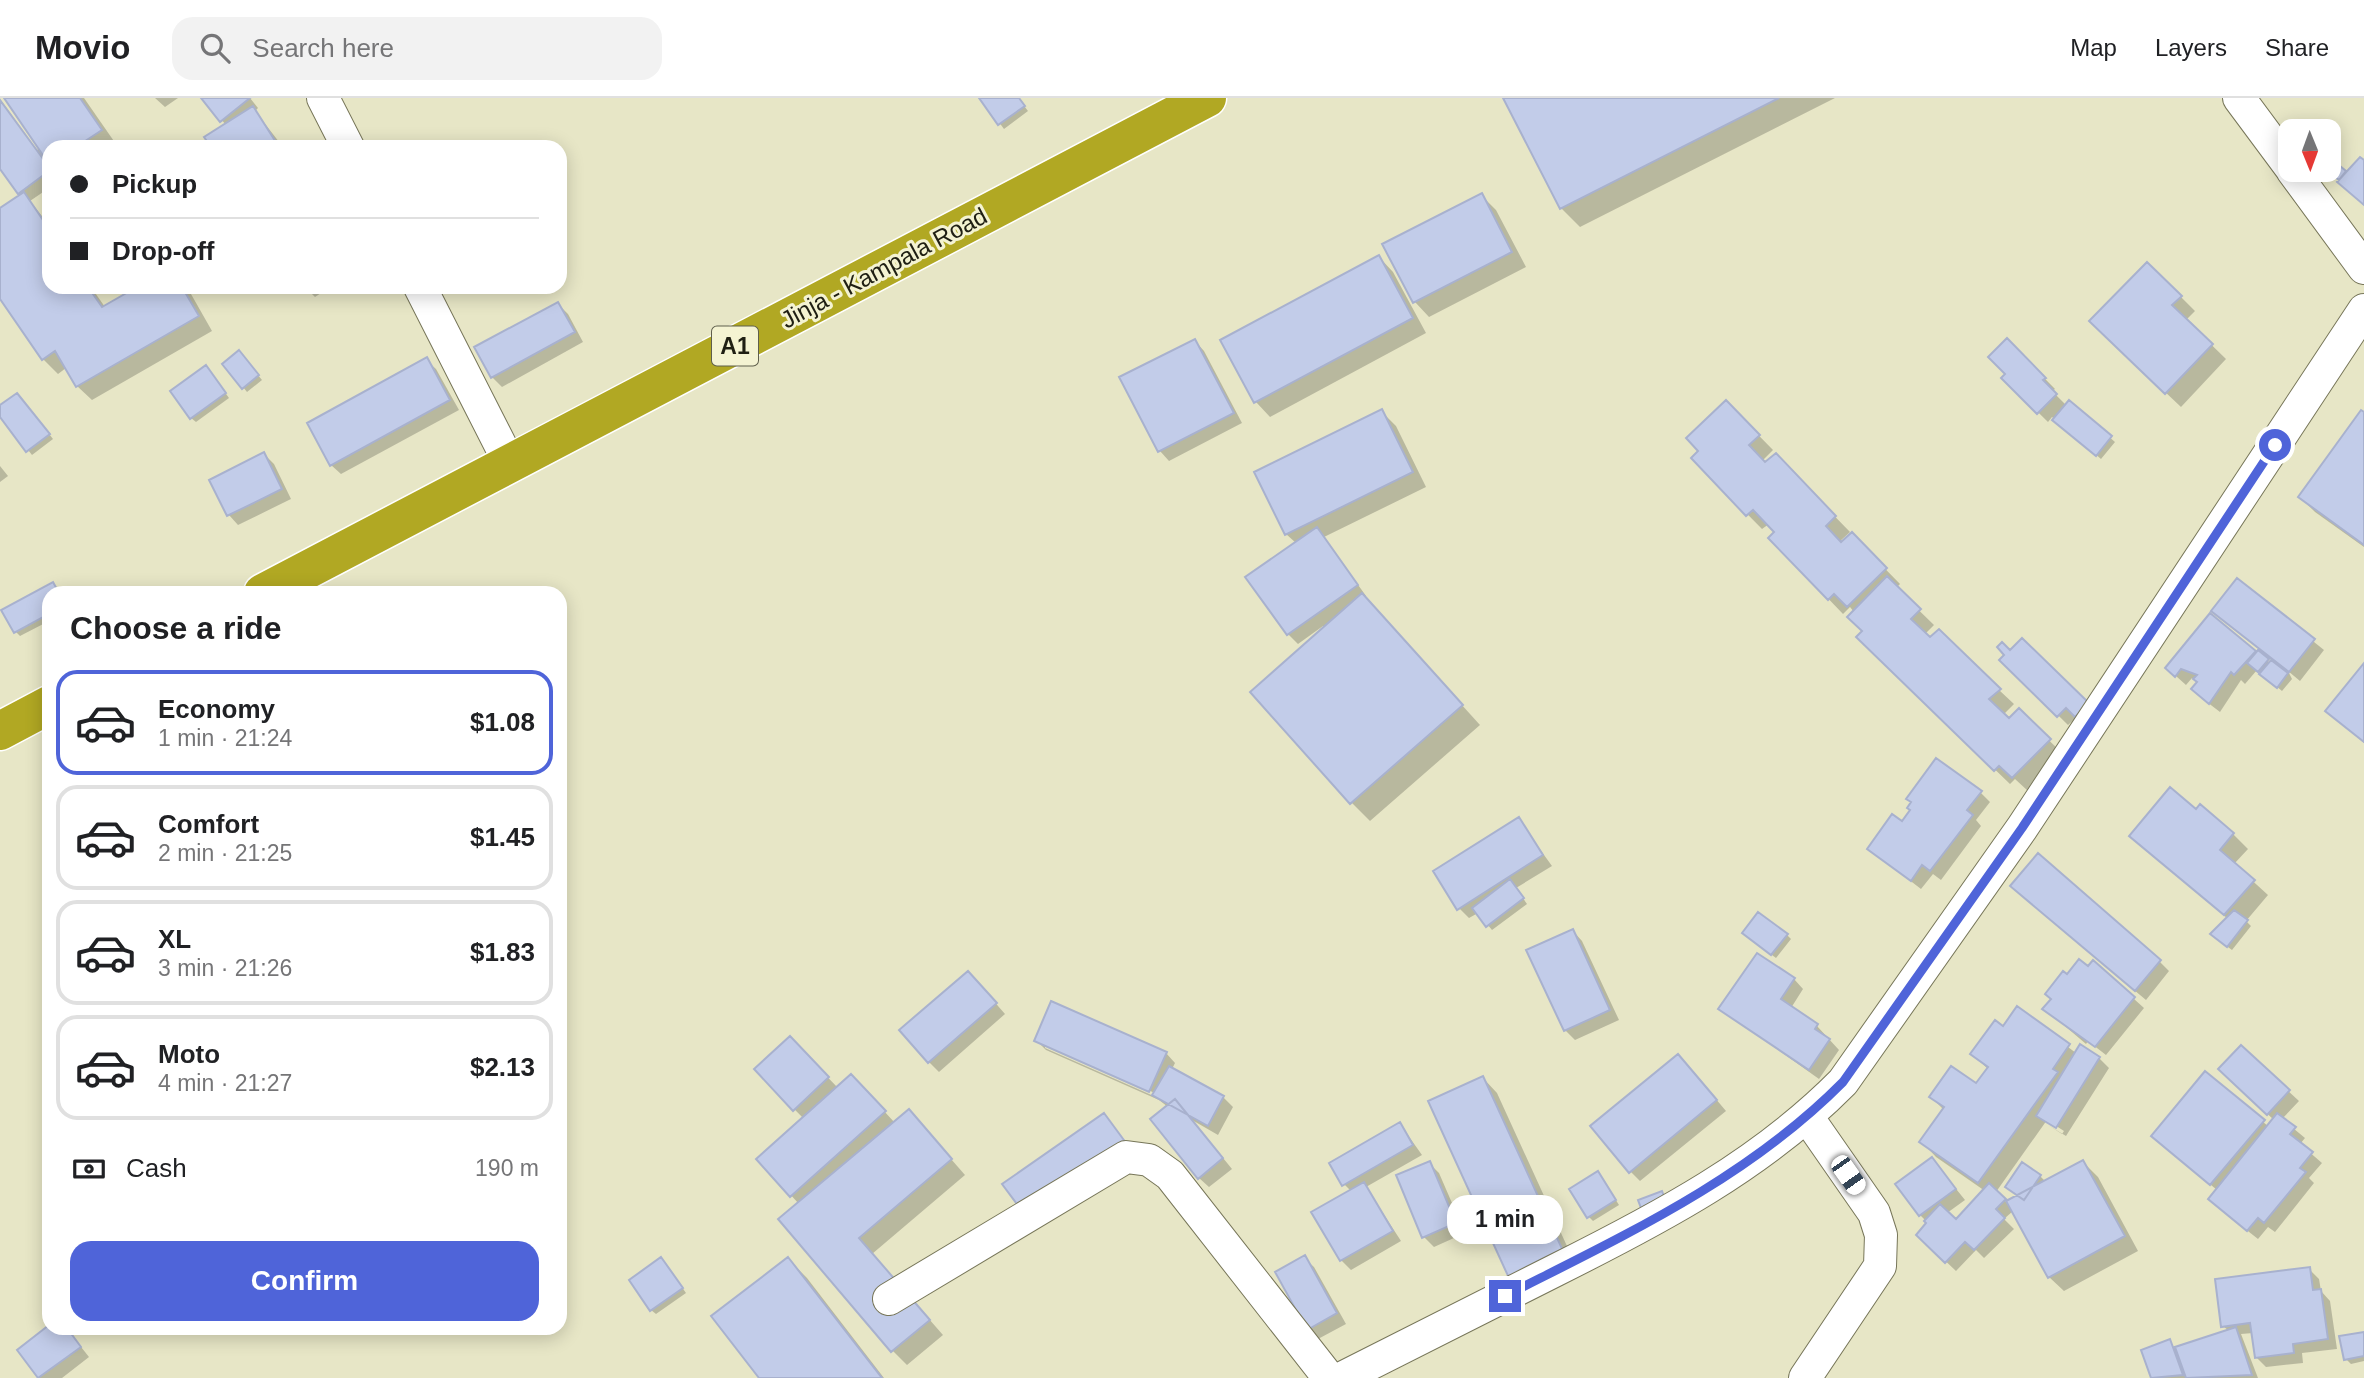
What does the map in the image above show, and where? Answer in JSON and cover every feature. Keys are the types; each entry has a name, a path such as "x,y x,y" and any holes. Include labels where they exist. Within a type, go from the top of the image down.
{"highway":[{"name":"Jinja - Kampala Road","path":"276,586 1207,98"},
{"path":"0,731 42,709"}],"street":[{"path":"323,98 344,140"},
{"path":"2239,98 2278,151"},
{"path":"2301,182 2364,268"},
{"path":"424,294 510,464"},
{"path":"1342,1378 1668,1214 1757,1157 1808,1118 1843,1082 2022,828 2364,310"},
{"path":"1805,1378 1880,1266 1881,1235 1874,1213 1808,1118"},
{"path":"889,1298 1126,1157 1149,1160 1170,1175 1329,1378"}],"building":[{"path":"4,98 80,98 102,130 87,140 42,140 42,154"},
{"path":"201,98 250,98 220,122"},
{"path":"979,98 1019,98 1025,106 998,125"},
{"path":"1503,98 1779,98 1560,209"},
{"path":"0,100 42,157 42,176 18,194 0,169"},
{"path":"253,106 275,140 206,140 204,137"},
{"path":"2360,157 2364,160 2364,205 2337,182 2342,182 2342,177"},
{"path":"24,192 42,219 42,294 93,294 102,307 125,294 186,294 199,316 76,387 55,351 42,360 0,299 0,208"},
{"path":"1482,193 1512,252 1413,303 1382,244"},
{"path":"1379,255 1413,318 1254,403 1220,340"},
{"path":"2147,262 2182,296 2172,305 2213,344 2165,394 2089,321"},
{"path":"558,302 575,332 491,378 474,347"},
{"path":"2007,338 2046,378 2043,380 2057,394 2037,414 2001,378 2005,374 1988,357"},
{"path":"1195,339 1234,413 1158,452 1119,377"},
{"path":"239,350 259,375 242,389 222,364"},
{"path":"427,357 450,400 330,466 307,423"},
{"path":"206,365 226,393 190,419 170,391"},
{"path":"17,393 50,434 26,452 0,417 0,405"},
{"path":"1726,400 1760,435 1749,445 1765,462 1776,453 1836,516 1826,526 1841,542 1852,532 1887,568 1847,607 1834,594 1828,600 1768,538 1774,532 1753,510 1746,516 1691,458 1698,451 1686,438"},
{"path":"2069,400 2112,436 2096,456 2052,420"},
{"path":"1382,409 1413,472 1285,535 1254,472"},
{"path":"2361,410 2364,412 2364,545 2298,497"},
{"path":"264,452 282,489 227,516 209,480"},
{"path":"1317,527 1358,585 1287,635 1245,577"},
{"path":"1887,576 1921,609 1911,619 1930,637 1939,629 2001,689 1989,699 2009,718 2019,708 2051,739 2012,778 1999,766 1994,771 1856,637 1862,631 1847,617"},
{"path":"2237,578 2315,639 2289,672 2211,611"},
{"path":"42,588 42,618 14,633 1,610"},
{"path":"1362,593 1463,705 1350,804 1250,692"},
{"path":"2210,613 2256,651 2234,675 2231,672 2209,704 2191,689 2197,682 2193,679 2197,675 2181,669 2175,677 2165,668"},
{"path":"2022,638 2089,703 2075,717 2066,708 2057,717 1999,660 2004,655 1997,647 2002,642 2010,650"},
{"path":"2258,650 2269,659 2258,672 2247,663"},
{"path":"2271,660 2288,673 2277,688 2259,674"},
{"path":"2364,663 2364,742 2325,711"},
{"path":"1936,758 1982,791 1967,810 1973,815 1930,871 1922,865 1911,881 1867,849 1892,814 1902,821 1910,810 1907,808 1911,802 1906,799"},
{"path":"2170,787 2196,809 2200,804 2234,833 2220,850 2255,880 2224,915 2129,836"},
{"path":"1519,817 1543,855 1457,910 1433,871"},
{"path":"2038,853 2161,960 2135,991 2010,886"},
{"path":"1510,879 1524,898 1486,927 1472,908"},
{"path":"2234,910 2248,920 2227,947 2210,934"},
{"path":"1758,912 1788,934 1771,955 1742,933"},
{"path":"1573,929 1610,1010 1564,1031 1526,950"},
{"path":"1757,953 1795,978 1781,999 1818,1024 1815,1029 1830,1039 1809,1070 1718,1009"},
{"path":"2079,959 2088,966 2093,960 2135,997 2095,1047 2042,1009 2051,999 2045,994 2063,971 2067,974"},
{"path":"968,971 997,1003 928,1063 899,1030"},
{"path":"1051,1001 1167,1052 1149,1092 1034,1041"},
{"path":"2017,1006 2070,1044 2053,1069 2058,1072 1978,1183 1919,1142 1944,1107 1929,1097 1951,1066 1976,1083 1988,1067 1970,1054 1995,1020 2003,1026"},
{"path":"790,1036 829,1077 793,1111 754,1069"},
{"path":"2080,1044 2100,1057 2056,1128 2036,1116"},
{"path":"2241,1045 2290,1090 2267,1115 2218,1069"},
{"path":"1678,1054 1717,1100 1629,1173 1590,1126"},
{"path":"1169,1066 1224,1096 1208,1126 1152,1095"},
{"path":"2205,1071 2265,1120 2210,1185 2151,1136"},
{"path":"851,1074 886,1111 790,1197 756,1159"},
{"path":"1483,1076 1564,1253 1509,1278 1428,1101"},
{"path":"1175,1099 1223,1158 1198,1179 1150,1119"},
{"path":"909,1109 952,1159 859,1238 930,1320 891,1352 778,1219"},
{"path":"1104,1113 1129,1147 1028,1219 1002,1184"},
{"path":"2277,1113 2296,1127 2290,1134 2313,1152 2300,1168 2306,1172 2264,1223 2258,1218 2247,1231 2208,1199"},
{"path":"1400,1122 1413,1145 1342,1186 1329,1163"},
{"path":"1932,1157 1956,1189 1919,1216 1895,1184"},
{"path":"2083,1160 2125,1236 2048,1278 2006,1201"},
{"path":"1430,1161 1456,1223 1422,1238 1396,1175"},
{"path":"2022,1162 2041,1175 2024,1200 2005,1187"},
{"path":"1598,1171 1616,1200 1587,1218 1569,1189"},
{"path":"1364,1182 1393,1231 1340,1261 1311,1212"},
{"path":"1989,1183 2006,1199 1996,1209 2005,1218 1974,1250 1965,1242 1945,1263 1916,1235 1926,1223 1924,1221 1940,1204 1956,1219"},
{"path":"1662,1191 1671,1215 1647,1224 1638,1200"},
{"path":"1305,1255 1337,1313 1307,1330 1275,1272"},
{"path":"661,1257 683,1288 650,1311 629,1280"},
{"path":"788,1257 882,1378 759,1378 711,1316"},
{"path":"2310,1267 2313,1290 2321,1289 2328,1339 2293,1344 2294,1353 2255,1358 2250,1323 2221,1327 2215,1279"},
{"path":"2236,1327 2252,1375 2186,1378 2175,1347"},
{"path":"42,1330 42,1335 72,1335 81,1347 38,1378 17,1350"},
{"path":"2364,1332 2364,1356 2344,1360 2339,1336"},
{"path":"2170,1339 2183,1375 2151,1378 2141,1350"}],"route":[{"path":"1505,1296 1668,1214 1757,1157 1808,1118 1843,1082 2022,828 2275,445"}]}
